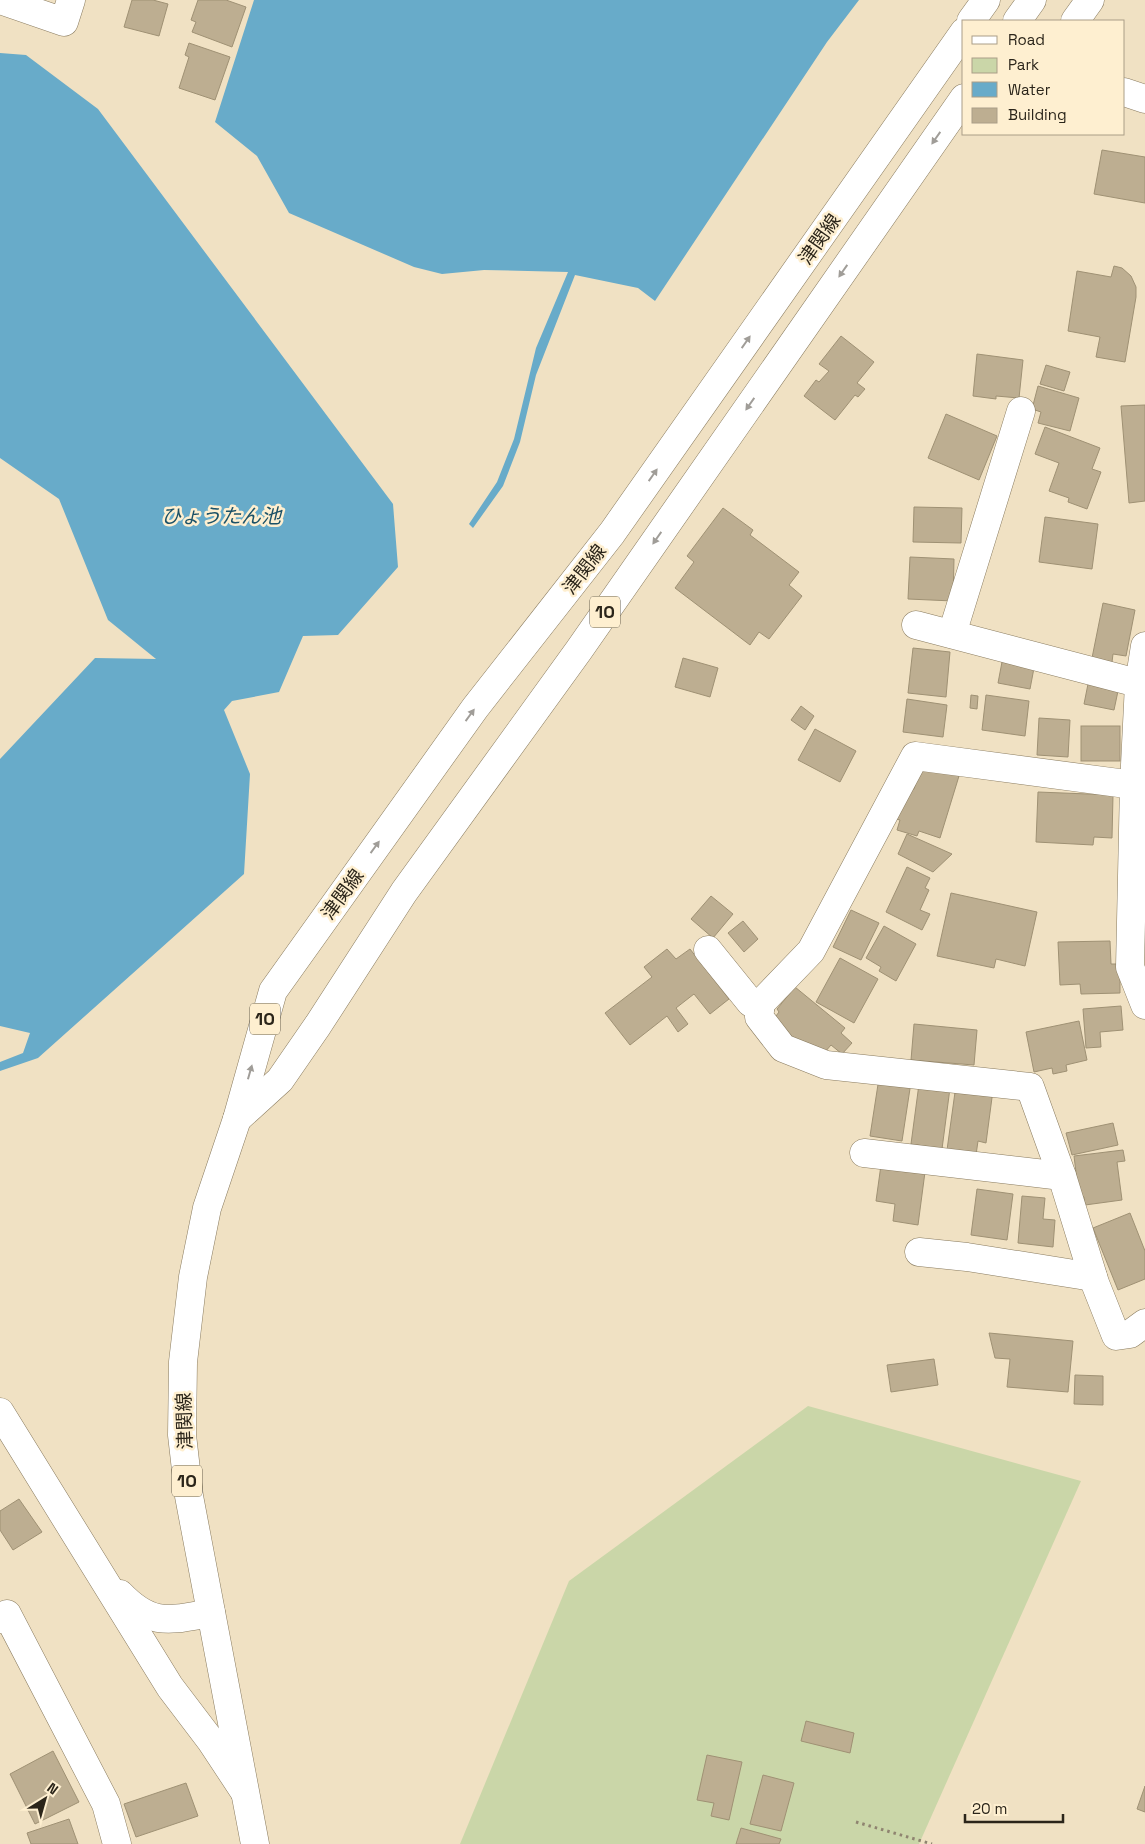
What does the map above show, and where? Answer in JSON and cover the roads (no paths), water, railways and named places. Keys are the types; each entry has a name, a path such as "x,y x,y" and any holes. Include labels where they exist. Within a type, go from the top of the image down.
{"street":[{"path":"0,0 64,22 71,0"},
{"path":"972,20 986,0"},
{"path":"1018,20 1032,0"},
{"path":"1076,20 1090,0"},
{"name":"津関線","path":"255,1844 188,1496 182,1436 183,1362 193,1277 208,1208 237,1119 273,991 475,708 612,533 962,35"},
{"path":"1125,92 1145,99"},
{"name":"津関線","path":"237,1119 280,1080 404,892 579,650 962,101"},
{"path":"952,634 1021,411"},
{"path":"916,625 1142,685"},
{"path":"1145,646 1134,785 1130,967 1145,1005"},
{"path":"1134,785 915,756 810,951 761,1003 759,1017 783,1048 826,1065 1030,1088 1062,1176 1106,1315 1116,1336 1130,1334 1145,1323"},
{"path":"708,950 750,1002 760,1009"},
{"path":"864,1153 1062,1176"},
{"path":"919,1252 968,1257 1094,1277"},
{"path":"0,1412 170,1687 212,1741 244,1791"},
{"path":"100,1573 130,1604 149,1617 168,1620 211,1614"},
{"path":"0,1619 7,1614 106,1804 117,1844"}],"water":[{"path":"254,0 859,0 827,42 655,301 638,288 575,275 536,375 520,442 503,486 473,528 469,524 497,482 514,439 536,348 568,272 484,270 442,274 414,267 289,213 257,156 215,122"},
{"name":"ひょうたん池","path":"0,53 26,55 98,109 393,504 398,567 338,635 303,636 279,692 232,701 224,710 250,774 244,874 38,1058 0,1071 0,1062 23,1053 30,1033 0,1026 0,759 95,658 156,659 108,620 59,499 0,458"}]}
